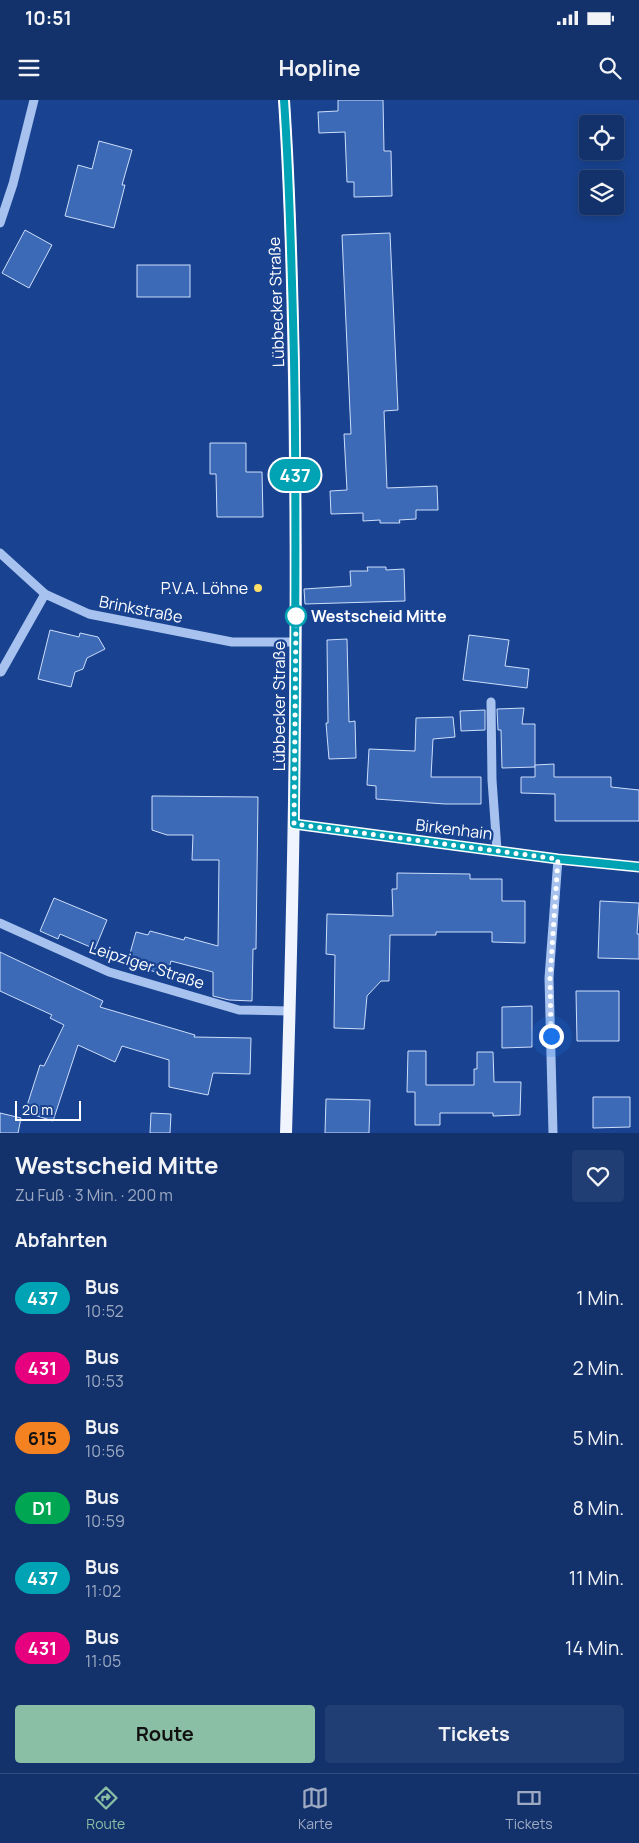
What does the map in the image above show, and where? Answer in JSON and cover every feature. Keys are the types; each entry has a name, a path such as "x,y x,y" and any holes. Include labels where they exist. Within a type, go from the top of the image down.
{"main road":[{"name":"Lübbecker Straße","path":"284,100 292,267 296,531 294,824 286,1133"}],"street":[{"path":"0,223 13,184 34,100"},
{"name":"Brinkstraße","path":"0,553 45,594 89,614 232,642 296,642"},
{"path":"1,672 45,594"},
{"path":"491,702 492,780 497,850"},
{"name":"Birkenhain","path":"294,824 558,859 639,867"},
{"path":"553,1133 550,978 558,859"},
{"name":"Leipziger Straße","path":"0,923 109,972 239,1010 290,1011"}],"building":[{"path":"338,100 383,100 384,151 391,151 392,196 354,197 354,182 347,182 345,132 319,133 318,112 338,111"},
{"path":"99,141 132,150 122,185 125,185 114,228 65,216 78,165 92,169"},
{"path":"25,230 52,245 29,288 2,273"},
{"path":"390,233 398,410 384,411 387,488 437,486 438,510 416,510 416,519 399,520 400,523 380,523 380,520 363,521 363,513 331,514 330,491 347,490 344,434 351,434 342,235"},
{"path":"137,265 190,265 190,297 137,297"},
{"path":"210,443 246,443 246,472 262,472 263,517 217,517 216,474 210,474"},
{"path":"367,567 386,567 386,570 404,569 405,601 305,604 304,589 351,586 350,571 368,571"},
{"path":"50,630 79,637 80,633 98,637 105,649 87,658 83,669 75,672 71,687 38,679"},
{"path":"469,635 509,640 505,666 529,669 527,688 463,680"},
{"path":"347,639 349,722 355,721 356,758 329,759 326,723 328,723 327,640"},
{"path":"524,708 522,724 535,724 535,767 502,768 501,730 498,730 497,709"},
{"path":"485,710 485,730 461,731 460,711"},
{"path":"453,717 455,737 433,739 431,777 481,777 481,804 445,804 376,799 376,786 367,785 369,749 415,751 416,718"},
{"path":"554,764 554,777 611,777 611,787 639,790 639,821 555,821 555,794 521,793 521,777 535,777 535,765"},
{"path":"152,796 258,797 256,949 253,949 252,1001 229,1000 213,996 213,972 171,961 167,975 127,964 136,932 148,935 150,931 184,940 185,937 218,946 219,860 192,860 193,835 167,835 152,830"},
{"path":"397,873 470,874 470,879 502,879 502,901 525,901 525,943 492,942 492,932 436,932 436,935 390,935 389,981 381,981 367,996 364,1029 334,1028 335,955 326,954 327,914 393,916 392,889 397,889"},
{"path":"54,898 107,920 95,949 60,934 58,939 40,931"},
{"path":"600,901 639,903 637,934 639,934 639,959 598,958"},
{"path":"0,952 103,1001 100,1007 195,1035 194,1037 251,1038 250,1074 213,1073 208,1095 169,1087 169,1060 122,1046 115,1062 78,1045 53,1121 25,1112 40,1065 44,1066 64,1025 50,1018 52,1015 0,991"},
{"path":"576,991 619,991 619,1041 577,1041"},
{"path":"532,1006 532,1047 502,1048 502,1007"},
{"path":"408,1051 426,1051 426,1085 474,1085 474,1069 477,1069 477,1052 493,1052 494,1082 521,1082 520,1115 493,1116 493,1113 440,1113 440,1125 415,1125 415,1092 407,1092"},
{"path":"593,1097 630,1097 630,1127 593,1128"},
{"path":"326,1099 370,1100 369,1133 325,1133"},
{"path":"0,1113 21,1118 18,1133 0,1133"},
{"path":"151,1113 171,1114 170,1133 150,1133"}],"bus line":[{"name":"437","path":"284,100 292,267 295,426 294,824 558,859 639,867"}],"place":[{"name":"P.V.A. Löhne","path":"258,588"},
{"name":"Westscheid Mitte","path":"296,616"}],"route":[{"path":"296,616 294,824 558,859 550,978 551,1036"}]}
